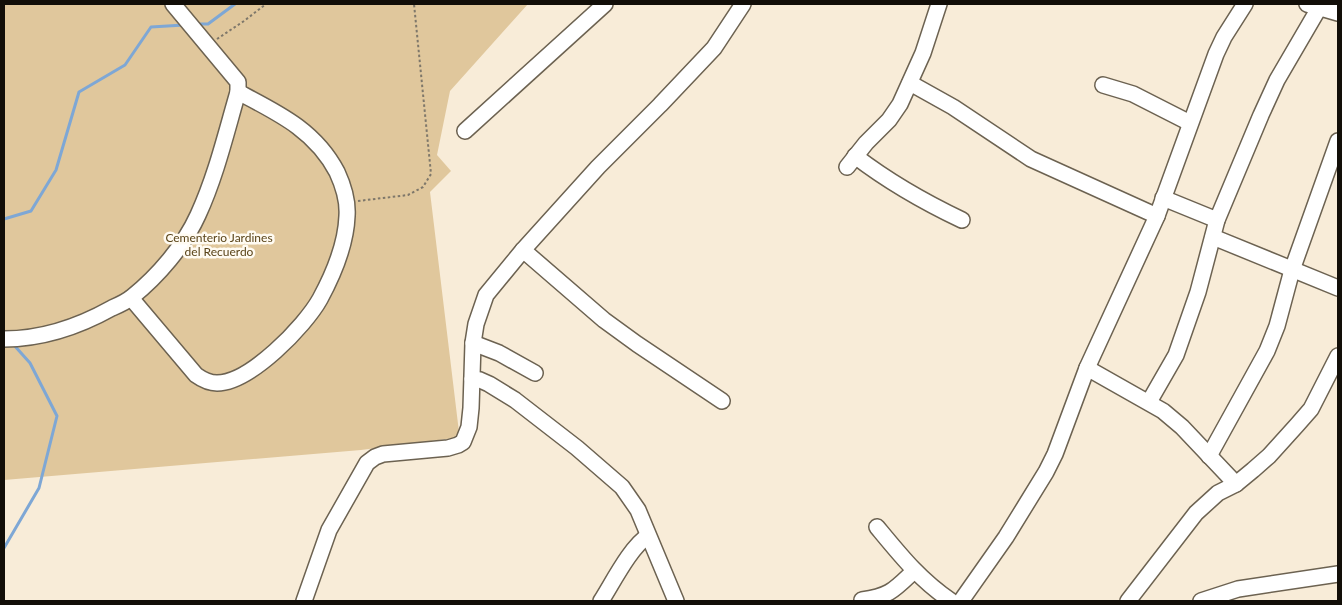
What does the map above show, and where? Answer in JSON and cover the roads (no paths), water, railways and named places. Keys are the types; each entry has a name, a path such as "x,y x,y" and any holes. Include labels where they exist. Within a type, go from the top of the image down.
{"street":[{"path":"8,339 68,329 97,317 131,298 156,274 179,247 198,216 213,177 238,92 238,82 172,4"},
{"path":"464,132 606,4"},
{"path":"304,601 328,530 362,471 375,457 383,454 448,448 463,442 469,427 471,408 473,343 476,324 486,295 523,250 598,167 714,48 743,4"},
{"path":"939,4 934,24 910,83 889,120 851,162 962,220"},
{"path":"960,601 1006,537 1055,454 1087,368 1157,216 1216,54 1245,4"},
{"path":"1149,402 1176,355 1198,292 1217,220 1277,80 1313,6 1338,13"},
{"path":"910,83 953,107 1031,159 1157,216"},
{"path":"1104,85 1133,94 1190,123"},
{"path":"131,298 196,375 204,381 216,383 230,381 244,375 267,359 307,319 320,299 344,238 347,216 344,192 337,173 325,154 302,128 282,115 238,92"},
{"path":"1209,456 1267,350 1277,326 1292,270 1338,141"},
{"path":"1163,198 1217,220"},
{"path":"1213,237 1338,288"},
{"path":"523,250 604,320 722,401"},
{"path":"473,343 498,353 535,373"},
{"path":"1128,601 1196,513 1218,493 1236,484 1269,456 1311,409 1338,356"},
{"path":"1087,368 1163,411 1182,427 1236,484"},
{"path":"472,379 489,384 515,400 609,474 630,497 638,510 676,601"},
{"path":"878,527 914,571 933,589 951,601"},
{"path":"601,601 631,554 648,536"},
{"path":"862,600 883,596 894,590 914,571"},
{"path":"1202,601 1338,574"}],"waterway":[{"path":"195,24 208,24 235,4"},
{"path":"4,219 31,211 56,170 79,92 125,65 151,27 184,25"},
{"path":"4,548 39,488 57,416 30,363 13,344"}],"park label":[{"name":"Cementerio Jardines del Recuerdo","path":"219,245"}]}
